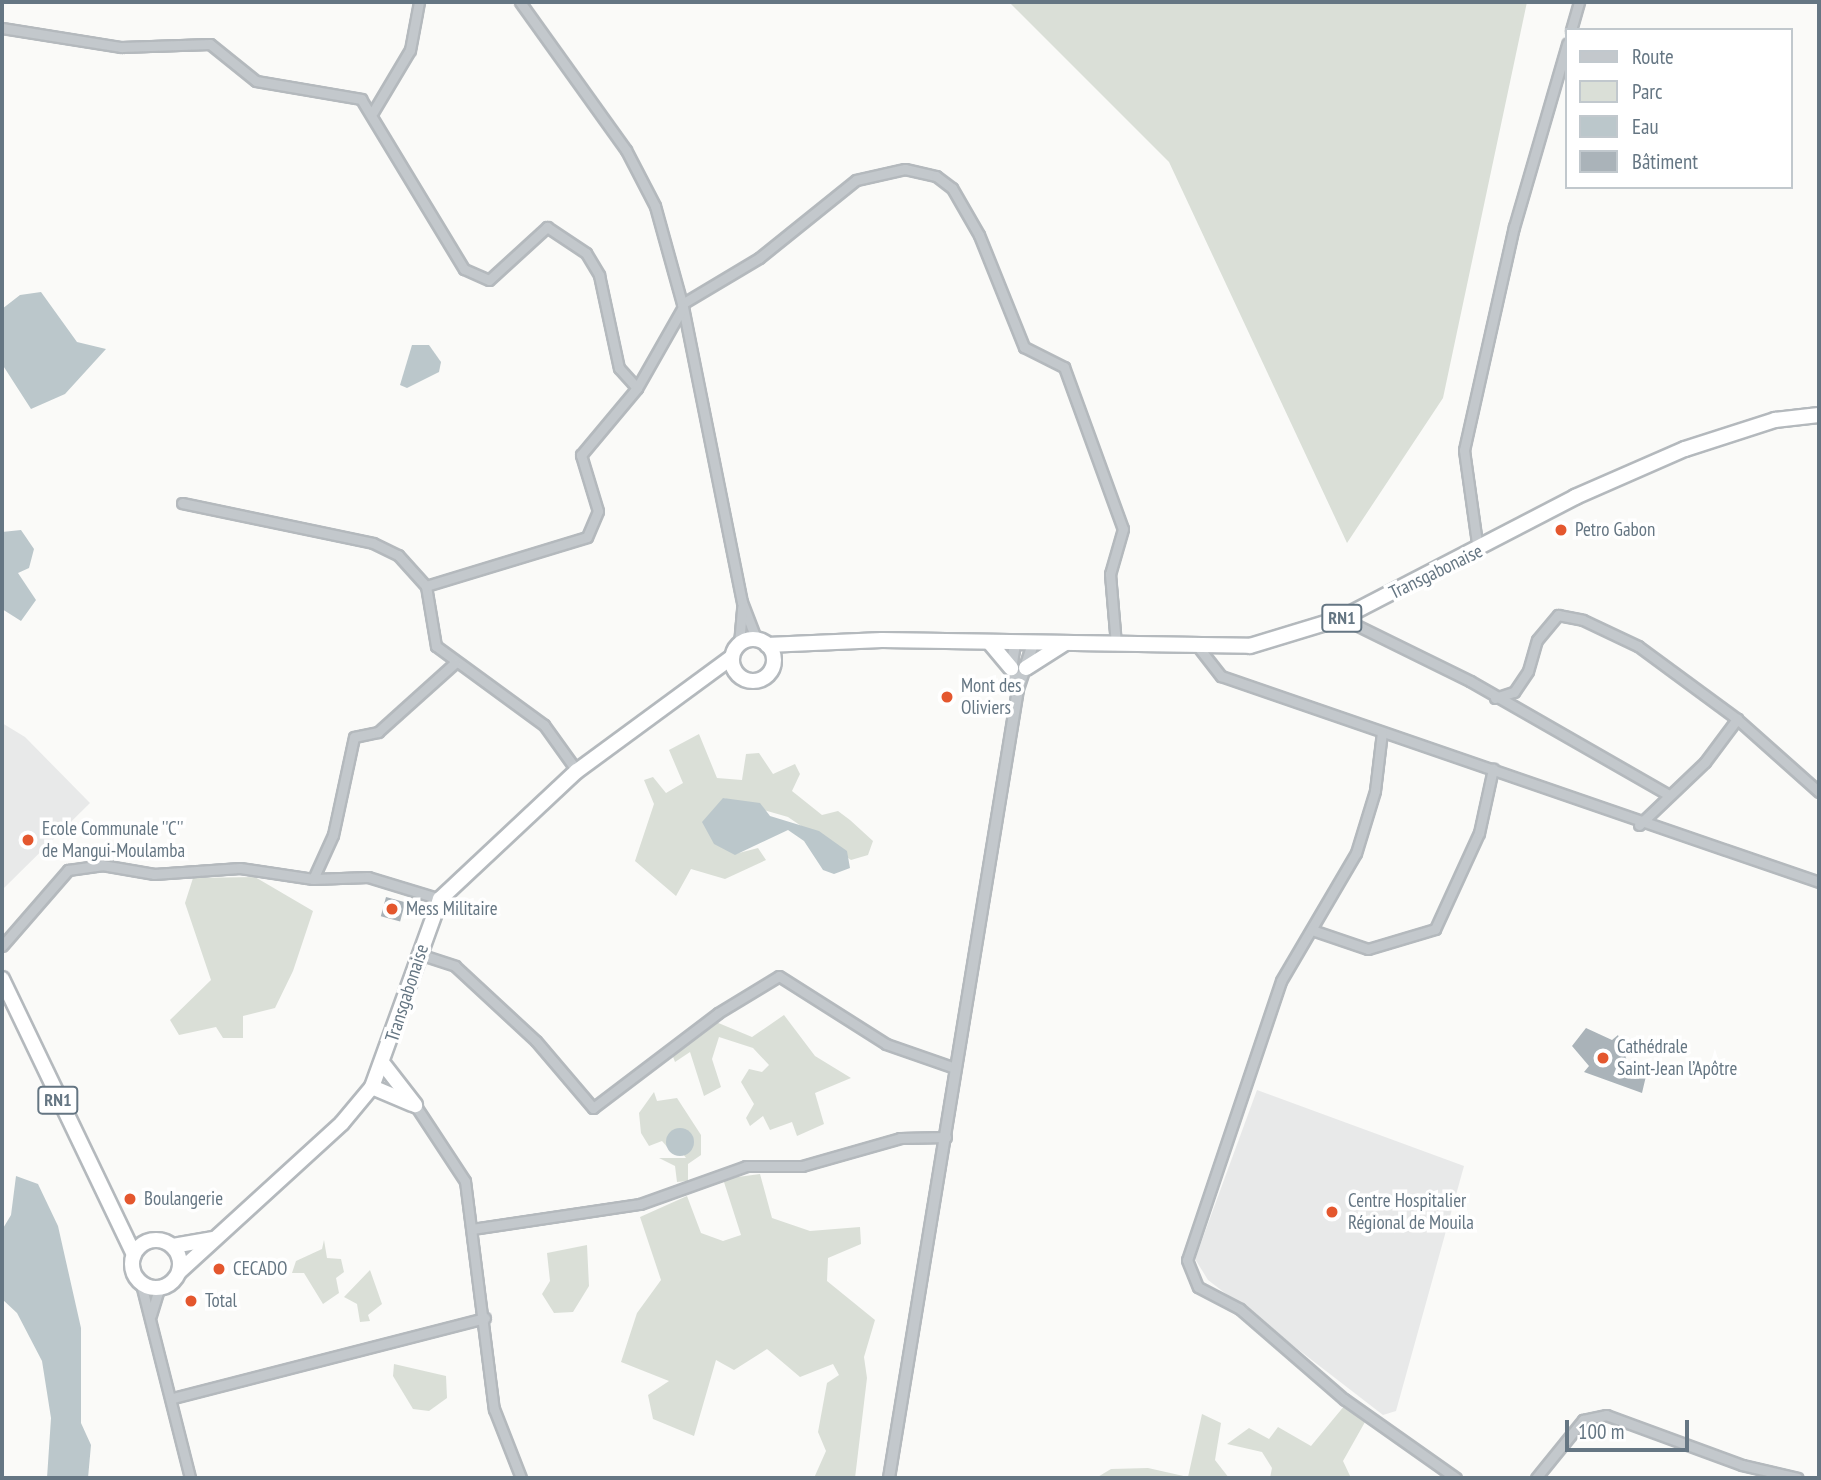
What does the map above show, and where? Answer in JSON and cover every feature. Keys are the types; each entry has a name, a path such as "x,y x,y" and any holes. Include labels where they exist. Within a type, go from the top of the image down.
{"highway":[{"name":"Transgabonaise","path":"762,642 1116,644 1199,648 1250,646 1342,618 1478,551 1575,497 1685,449 1776,420 1819,415"},
{"path":"762,642 773,663 763,678 737,674 732,657 739,644 762,642"},
{"name":"Transgabonaise","path":"773,663 825,643"},
{"path":"990,643 1011,668"},
{"path":"1026,668 1064,644"},
{"name":"Transgabonaise","path":"180,1271 342,1123 372,1087 384,1065 419,954 440,900 577,771 732,657"},
{"name":"Transgabonaise","path":"705,679 737,674"},
{"name":"RN1","path":"2,979 134,1254"},
{"path":"384,1065 415,1105"},
{"path":"372,1087 415,1105"},
{"name":"RN1","path":"119,1219 148,1241"},
{"path":"173,1246 180,1271 159,1289 141,1284 134,1254 148,1241 173,1246 214,1238"}],"street":[{"path":"373,112 410,50 419,2"},
{"path":"520,2 626,150 655,206 682,306 742,602 762,642"},
{"path":"1572,28 1580,2"},
{"path":"2,28 121,47 210,44 256,81 360,99 373,112 464,269 489,280 547,226 586,253 600,275 619,368 637,388"},
{"path":"1478,551 1464,450 1514,226 1566,47"},
{"path":"426,586 587,537 598,511 581,455 637,388 682,306 760,258 856,180 905,169 936,176 952,188 979,235 1024,347 1064,367 1123,529 1111,574 1116,644"},
{"path":"182,503 373,543 398,555 426,586 436,646 455,663 544,725 577,771"},
{"path":"739,644 742,602"},
{"path":"1495,698 1514,692 1536,640 1558,615 1638,646 1737,719 1819,792"},
{"path":"1342,618 1669,794"},
{"path":"1015,644 1011,668 1018,690"},
{"path":"889,1478 1018,690 1033,644"},
{"path":"1199,648 1221,676 1493,769 1639,825 1819,883"},
{"path":"313,879 333,835 354,737 378,732 455,663"},
{"path":"1639,825 1706,762 1737,719"},
{"path":"1382,732 1375,791 1356,853 1281,981 1189,1246 1189,1275 1456,1478"},
{"path":"1312,930 1368,949 1435,929 1479,833 1493,769"},
{"path":"2,946 68,870 240,869 313,879 368,877 440,900"},
{"path":"419,954 455,966 536,1041 593,1108 718,1013 779,976 886,1044 955,1068"},
{"path":"415,1105 465,1181 485,1318 494,1409 516,1476"},
{"path":"472,1229 640,1204 746,1166 802,1166 900,1138 946,1137"},
{"path":"141,1284 173,1398 190,1478"},
{"path":"150,1316 159,1289"},
{"path":"173,1398 485,1318"},
{"path":"1536,1478 1583,1420 1606,1415 1742,1465 1798,1478"}],"shaded area":[{"name":"Ecole Communale ''C'' de Mangui-Moulamba","path":"2,723 25,737 90,803 2,890"},
{"name":"Centre Hospitalier Régional de Mouila","path":"1257,1090 1464,1166 1396,1411 1383,1415 1208,1280 1195,1259"}],"green space":[{"path":"1009,2 1527,2 1443,398 1347,543 1169,162"},
{"path":"699,734 717,778 742,780 746,754 759,753 773,774 795,764 800,774 792,791 822,815 838,811 850,820 873,841 868,855 851,860 788,817 723,798 735,854 758,848 766,860 725,879 691,869 676,896 635,861 654,804 644,780 653,777 666,793 683,783 669,750"},
{"path":"255,877 313,911 293,971 275,1008 243,1016 243,1038 223,1038 216,1027 179,1035 170,1020 211,980 185,903 193,878"},
{"path":"784,1015 815,1056 851,1078 815,1093 824,1124 797,1136 792,1122 770,1130 763,1116 750,1126 746,1118 754,1104 741,1082 749,1069 762,1072 769,1065 753,1048 719,1037 712,1059 721,1087 704,1096 690,1052 675,1062 672,1054 716,1022 752,1037"},
{"path":"654,1092 657,1101 677,1098 701,1135 701,1155 688,1164 688,1181 677,1182 675,1166 659,1158 686,1158 669,1135 669,1149 662,1141 649,1146 641,1133 639,1113"},
{"path":"760,1174 772,1218 810,1231 860,1227 861,1244 828,1258 827,1281 875,1320 864,1357 867,1378 855,1478 814,1478 826,1451 818,1432 827,1383 839,1375 833,1364 800,1377 767,1349 734,1370 716,1360 694,1436 653,1419 648,1395 669,1381 621,1362 637,1313 661,1280 640,1217 687,1196 701,1233 723,1241 741,1235 723,1179"},
{"path":"324,1240 327,1258 341,1259 344,1272 336,1278 339,1293 323,1304 304,1273 292,1273 296,1261 322,1249"},
{"path":"587,1245 589,1286 573,1312 554,1313 542,1294 550,1281 547,1253"},
{"path":"370,1270 382,1304 368,1315 370,1321 360,1322 357,1304 344,1297"},
{"path":"394,1364 446,1376 447,1398 429,1411 413,1409 393,1376"},
{"path":"1345,1405 1365,1422 1343,1461 1351,1478 1270,1478 1272,1468 1262,1452 1227,1444 1249,1428 1269,1439 1278,1427 1311,1446"},
{"path":"1202,1414 1221,1423 1215,1460 1229,1478 1096,1478 1111,1469 1148,1468 1188,1477"}],"water":[{"path":"41,292 77,342 106,349 65,394 31,409 2,364 2,309 20,295"},
{"path":"412,345 429,345 441,362 439,372 407,388 400,385"},
{"path":"21,530 34,549 29,568 18,573 36,600 21,621 2,609 2,532"},
{"path":"723,798 760,803 770,816 819,831 847,851 850,868 834,874 823,870 804,841 788,830 735,855 714,844 702,822"},
{"path":"680,1128 690,1132 694,1142 690,1152 680,1156 670,1152 666,1142 670,1132"},
{"path":"16,1176 38,1184 58,1226 81,1328 81,1423 91,1445 88,1478 47,1478 51,1418 42,1361 17,1313 2,1299 2,1230 11,1215"}],"building":[{"name":"Mess Militaire","path":"386,897 405,902 400,921 381,916"},
{"name":"Cathédrale Saint-Jean l’Apôtre","path":"1586,1028 1612,1040 1618,1035 1627,1061 1646,1076 1642,1093 1584,1072 1589,1066 1572,1046"}],"place":[{"name":"Petro Gabon","path":"1561,530"},
{"name":"Mont des Oliviers","path":"947,697"},
{"name":"Ecole Communale ''C'' de Mangui-Moulamba","path":"28,840"},
{"name":"Mess Militaire","path":"392,909"},
{"name":"Cathédrale Saint-Jean l’Apôtre","path":"1603,1058"},
{"name":"Boulangerie","path":"130,1199"},
{"name":"Centre Hospitalier Régional de Mouila","path":"1332,1212"},
{"name":"CECADO","path":"219,1269"},
{"name":"Total","path":"191,1301"}]}
